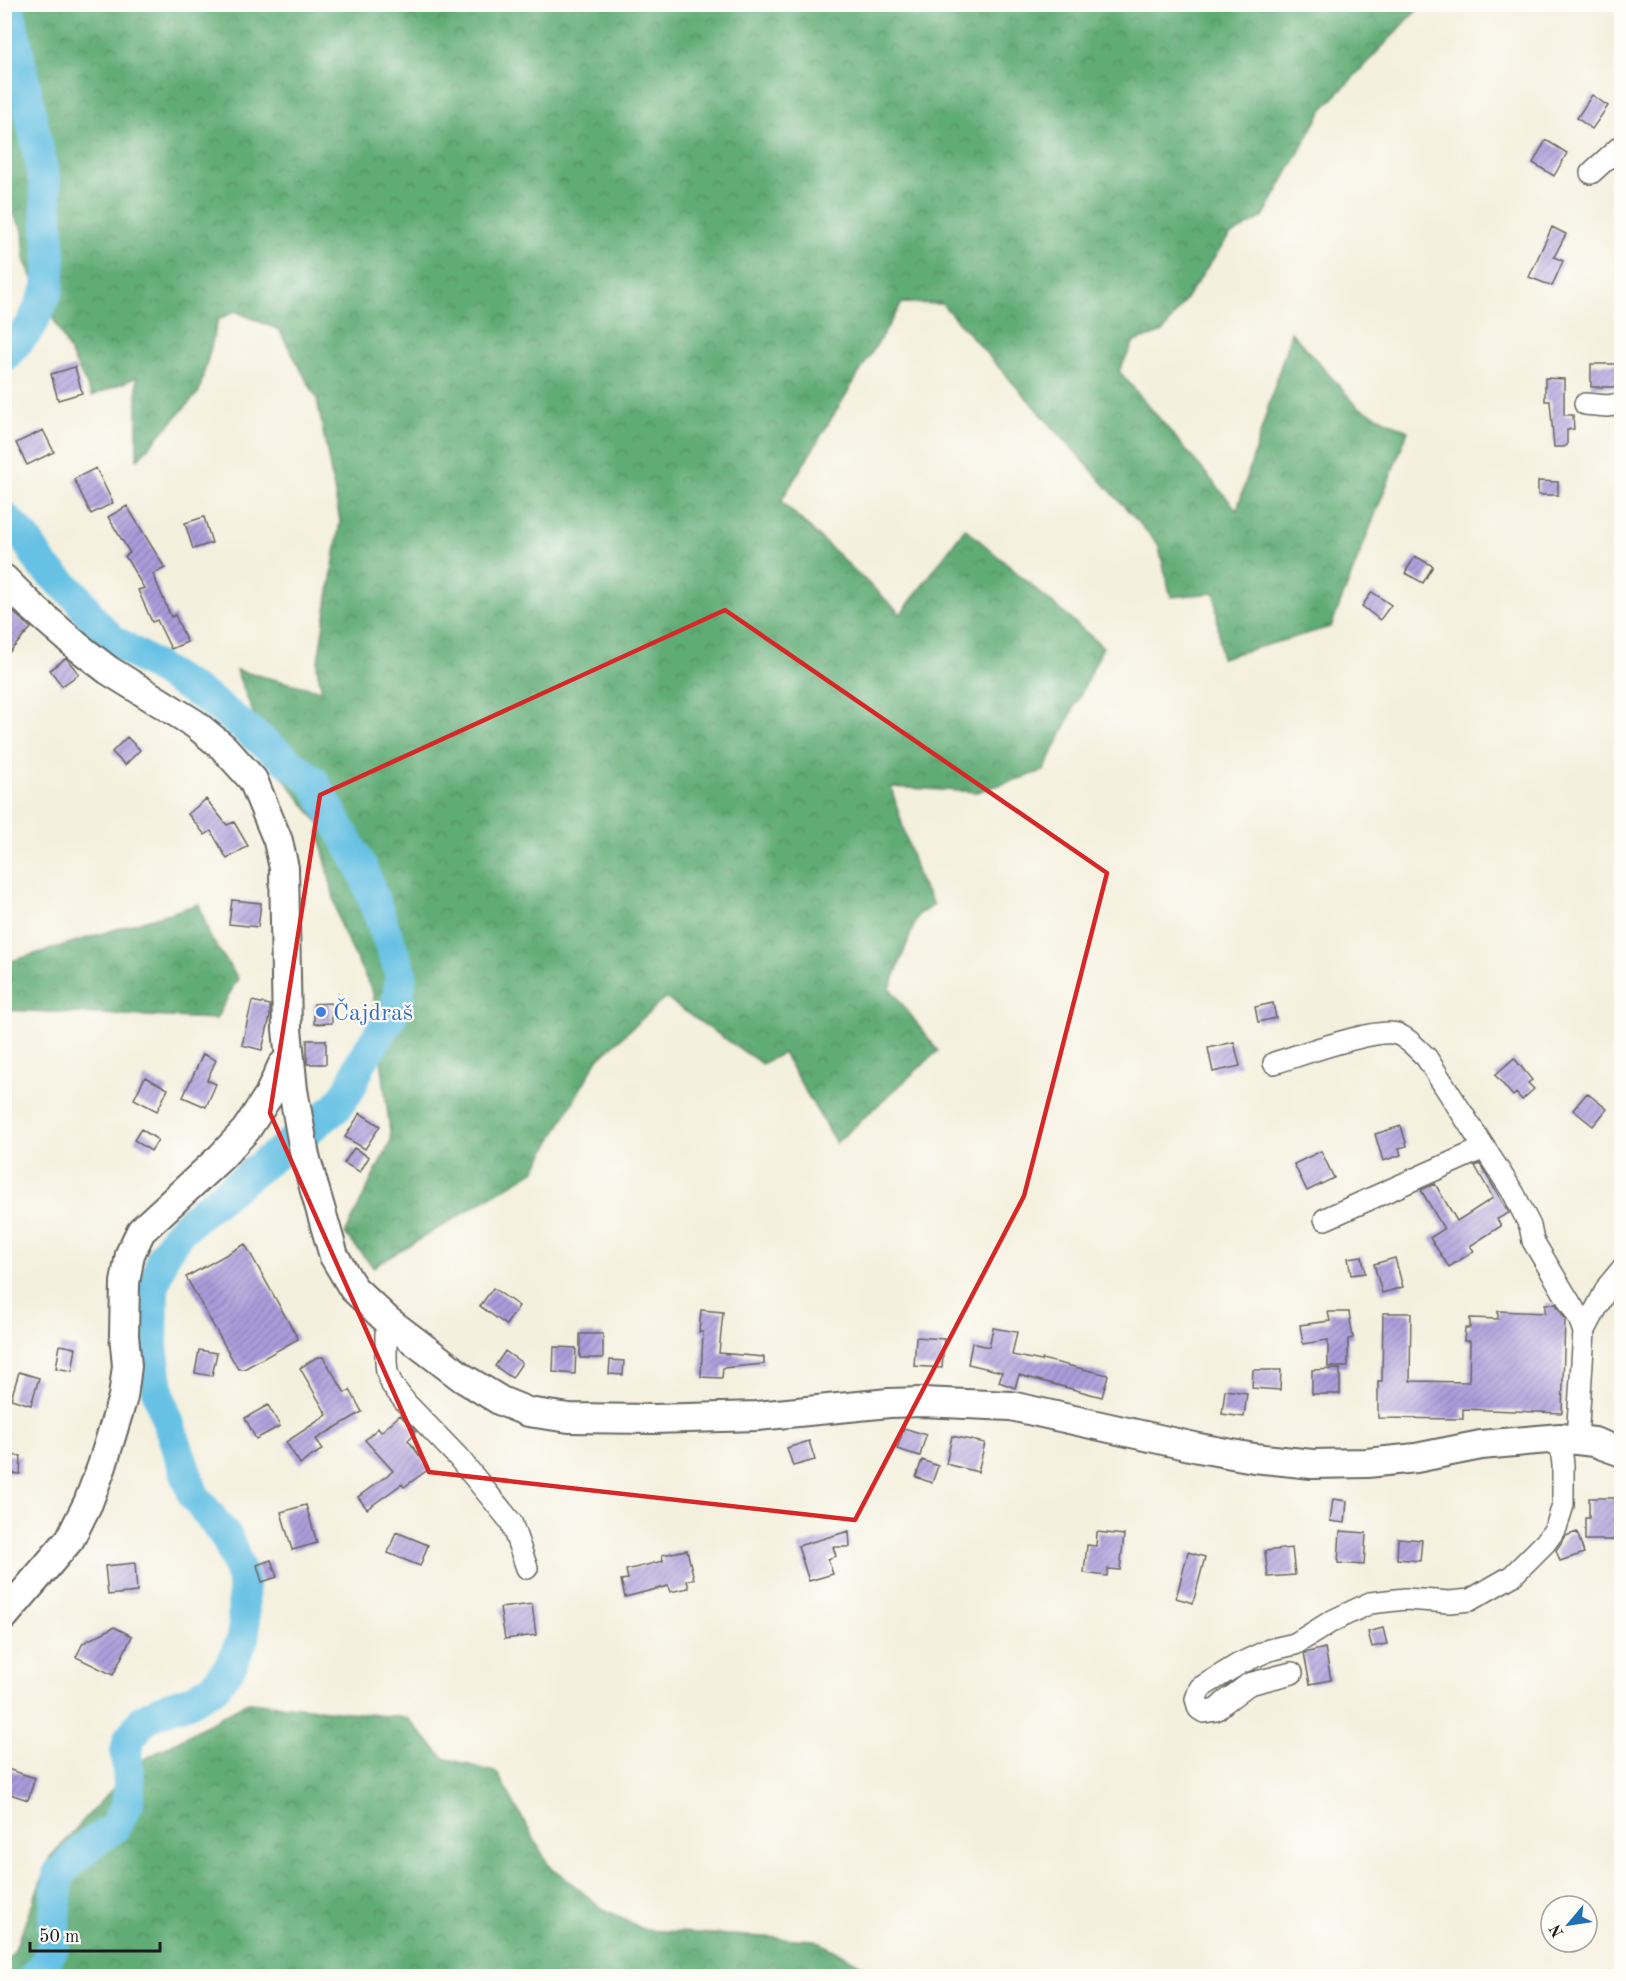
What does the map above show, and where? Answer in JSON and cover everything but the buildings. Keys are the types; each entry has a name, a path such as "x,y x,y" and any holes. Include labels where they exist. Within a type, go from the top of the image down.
{"main road":[{"path":"4,579 76,646 108,670 195,724 223,747 253,780 278,841 284,868 289,1059 298,1125 305,1156 334,1256 353,1288 388,1321 463,1378 501,1401 528,1412 568,1418 653,1419 757,1416 889,1403 922,1402 1011,1406 1199,1448 1254,1458 1312,1464 1367,1463 1416,1458 1481,1445 1569,1438 1594,1442 1622,1452"},
{"path":"4,1616 70,1539 88,1503 102,1466 123,1397 127,1366 124,1335 125,1283 130,1254 141,1231 221,1157 246,1130 269,1095 282,1066 289,1059"}],"street":[{"path":"1592,173 1622,145"},
{"path":"1584,404 1607,406 1622,404"},
{"path":"1274,1063 1371,1035 1395,1033 1408,1040 1426,1058 1514,1194 1530,1226 1533,1241 1539,1253 1579,1318 1584,1332"},
{"path":"1325,1218 1484,1148"},
{"path":"1292,1673 1249,1684 1216,1710 1204,1712 1199,1709 1196,1699 1200,1688 1239,1664 1269,1650 1295,1644 1332,1621 1370,1603 1405,1599 1450,1602 1470,1600 1512,1576 1545,1543 1556,1528 1563,1505 1563,1465 1584,1332 1608,1286 1622,1269"},
{"path":"388,1321 386,1362 392,1385 406,1403 458,1457 511,1522 527,1568"}],"highlighted area":[{"path":"725,610 1107,873 1024,1196 855,1520 429,1472 270,1113 320,795"}],"green space":[{"path":"4,5 1422,5 1323,109 1263,217 1229,236 1163,332 1134,342 1119,371 1237,510 1291,332 1358,407 1408,431 1331,627 1221,658 1215,593 1171,597 1158,544 942,304 902,303 781,501 901,614 965,528 1103,647 1044,771 977,792 891,787 919,880 934,905 918,915 890,988 938,1051 836,1143 783,1053 762,1064 665,998 597,1060 534,1171 373,1267 345,1234 391,1140 373,993 340,925 319,832 321,826 275,767 236,670 322,691 317,668 340,521 317,399 279,330 235,311 218,320 199,392 137,460 137,377 92,396 25,262 23,230 5,202"},
{"path":"199,904 210,937 238,978 216,1019 5,1010 5,963"},
{"path":"248,1702 407,1718 444,1758 497,1773 548,1864 603,1909 645,1930 815,1940 882,1976 5,1976 5,1962 14,1952 50,1857 134,1765"}],"waterway":[{"path":"4,357 31,326 48,289 50,257 45,184 8,4"},
{"path":"4,517 25,538 43,566 78,598 93,620 111,639 208,699 313,781 362,868 401,974 397,1007 361,1062 350,1088 337,1107 201,1212 179,1232 163,1256 153,1289 152,1347 159,1396 194,1496 227,1538 243,1579 244,1636 230,1667 214,1687 192,1700 162,1710 143,1720 129,1739 126,1751 129,1781 128,1803 114,1828 90,1844 58,1874 53,1947 42,1969 35,1976"}],"place":[{"name":"Čajdraš","path":"321,1012"}]}
